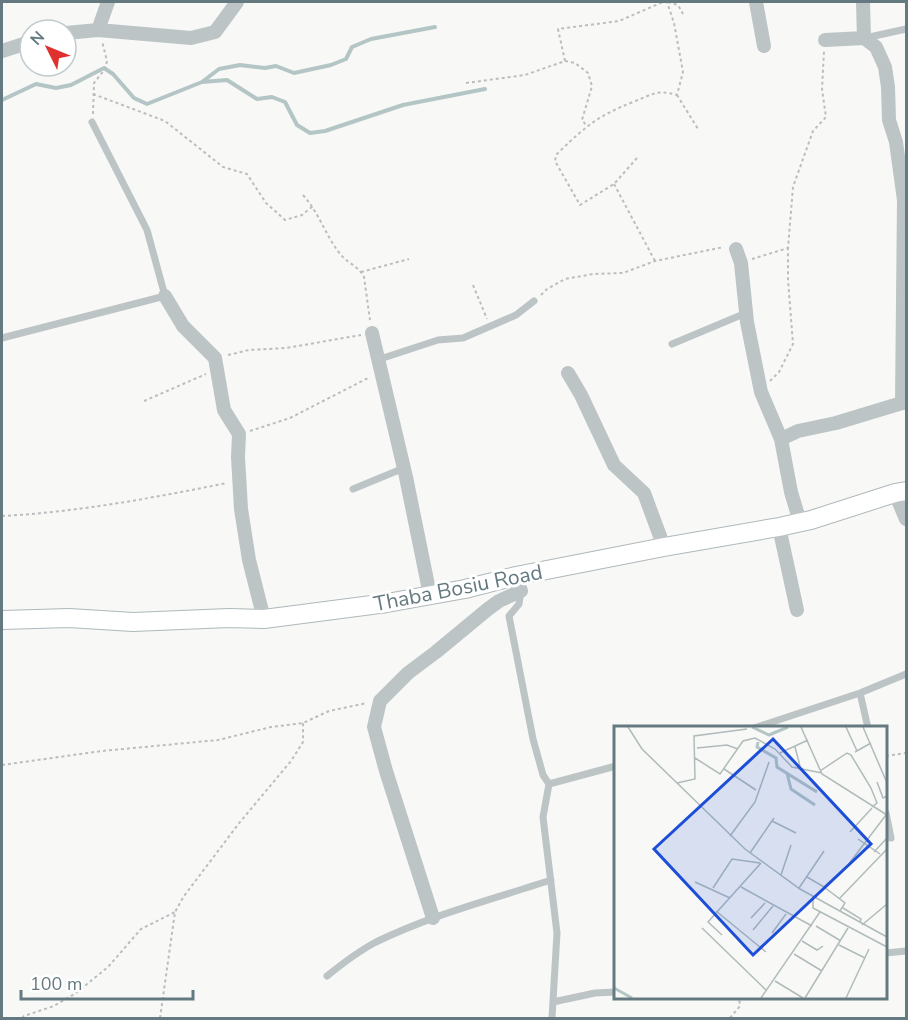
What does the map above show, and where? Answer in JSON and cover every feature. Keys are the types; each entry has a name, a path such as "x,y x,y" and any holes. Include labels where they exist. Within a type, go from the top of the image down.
{"street":[{"path":"98,30 108,2"},
{"path":"78,32 98,30 191,38 215,32 237,2"},
{"path":"756,2 764,46"},
{"path":"863,2 864,38"},
{"path":"781,439 798,431 836,423 904,403 904,200 896,142 889,120 885,67 876,47 864,38 825,40"},
{"path":"2,51 18,46"},
{"path":"736,249 741,263 746,313 759,386 781,439 791,492 800,522"},
{"path":"165,296 183,326 216,364 224,410 239,434 238,480 249,560 264,619"},
{"path":"372,333 404,468 430,595"},
{"path":"568,373 614,465 644,494 664,547"},
{"path":"901,492 906,519"},
{"name":"Thaba Bosiu Road","path":"2,620 69,618 133,622 229,618 264,619 465,589 518,584 664,547 800,522 901,492"},
{"path":"779,527 797,610"},
{"path":"433,918 374,727 380,701 408,673 518,584"}],"lane":[{"path":"864,38 906,29"},
{"path":"2,338 165,296 147,230 92,122"},
{"path":"379,366 438,340 463,338 490,327 516,315 534,301"},
{"path":"672,344 746,313"},
{"path":"353,489 404,468"},
{"path":"518,584 519,604 509,616 512,638 533,739 543,775 549,784 543,817 557,933 552,1018"},
{"path":"773,724 861,693 906,674"},
{"path":"861,693 868,726"},
{"path":"549,784 614,766"},
{"path":"887,821 891,838"},
{"path":"327,976 376,942 433,918 551,880"},
{"path":"887,952 906,951"},
{"path":"553,1002 595,993 614,993"}],"path":[{"path":"666,2 674,23 683,72 676,95"},
{"path":"565,62 558,29 619,21 666,2 678,5 682,14"},
{"path":"92,122 94,83 105,69 107,61 98,30"},
{"path":"759,386 769,383 779,372 794,344 788,280 793,187 813,131 826,117 822,89 825,40"},
{"path":"466,84 525,75 565,62 575,63 588,73 592,86 582,120 586,126"},
{"path":"637,158 614,184 580,205 555,161 556,155 586,126 649,93 664,91 676,95 698,129"},
{"path":"93,94 165,121 223,167 247,174 266,203 285,220 302,215 313,206"},
{"path":"614,184 655,261"},
{"path":"144,401 216,364 249,350 286,348 372,333 364,277 341,255 313,206 303,195"},
{"path":"534,301 547,289 565,279 593,274 623,273 655,261 726,246 736,249"},
{"path":"741,263 788,248"},
{"path":"361,272 410,259"},
{"path":"473,285 490,327"},
{"path":"239,434 290,418 379,366"},
{"path":"2,516 138,501 238,480"},
{"path":"2,765 102,751 218,740 271,727 303,723 329,711 380,701"},
{"path":"160,1018 175,912 184,896 233,831 291,761 303,742 303,723"},
{"path":"887,756 906,753"},
{"path":"22,1018 54,1006 76,993 108,967 141,929 175,912"},
{"path":"730,1018 740,1006 739,999"}],"waterway":[{"path":"2,100 36,84 56,88 71,85 104,68 113,74 134,98 147,104 202,82 219,69 240,65 265,68 276,66 294,73 331,65 346,59 352,47 371,39 435,27"},
{"path":"202,82 227,80 257,99 272,97 285,102 297,125 310,133 325,131 403,105 485,89"}]}
